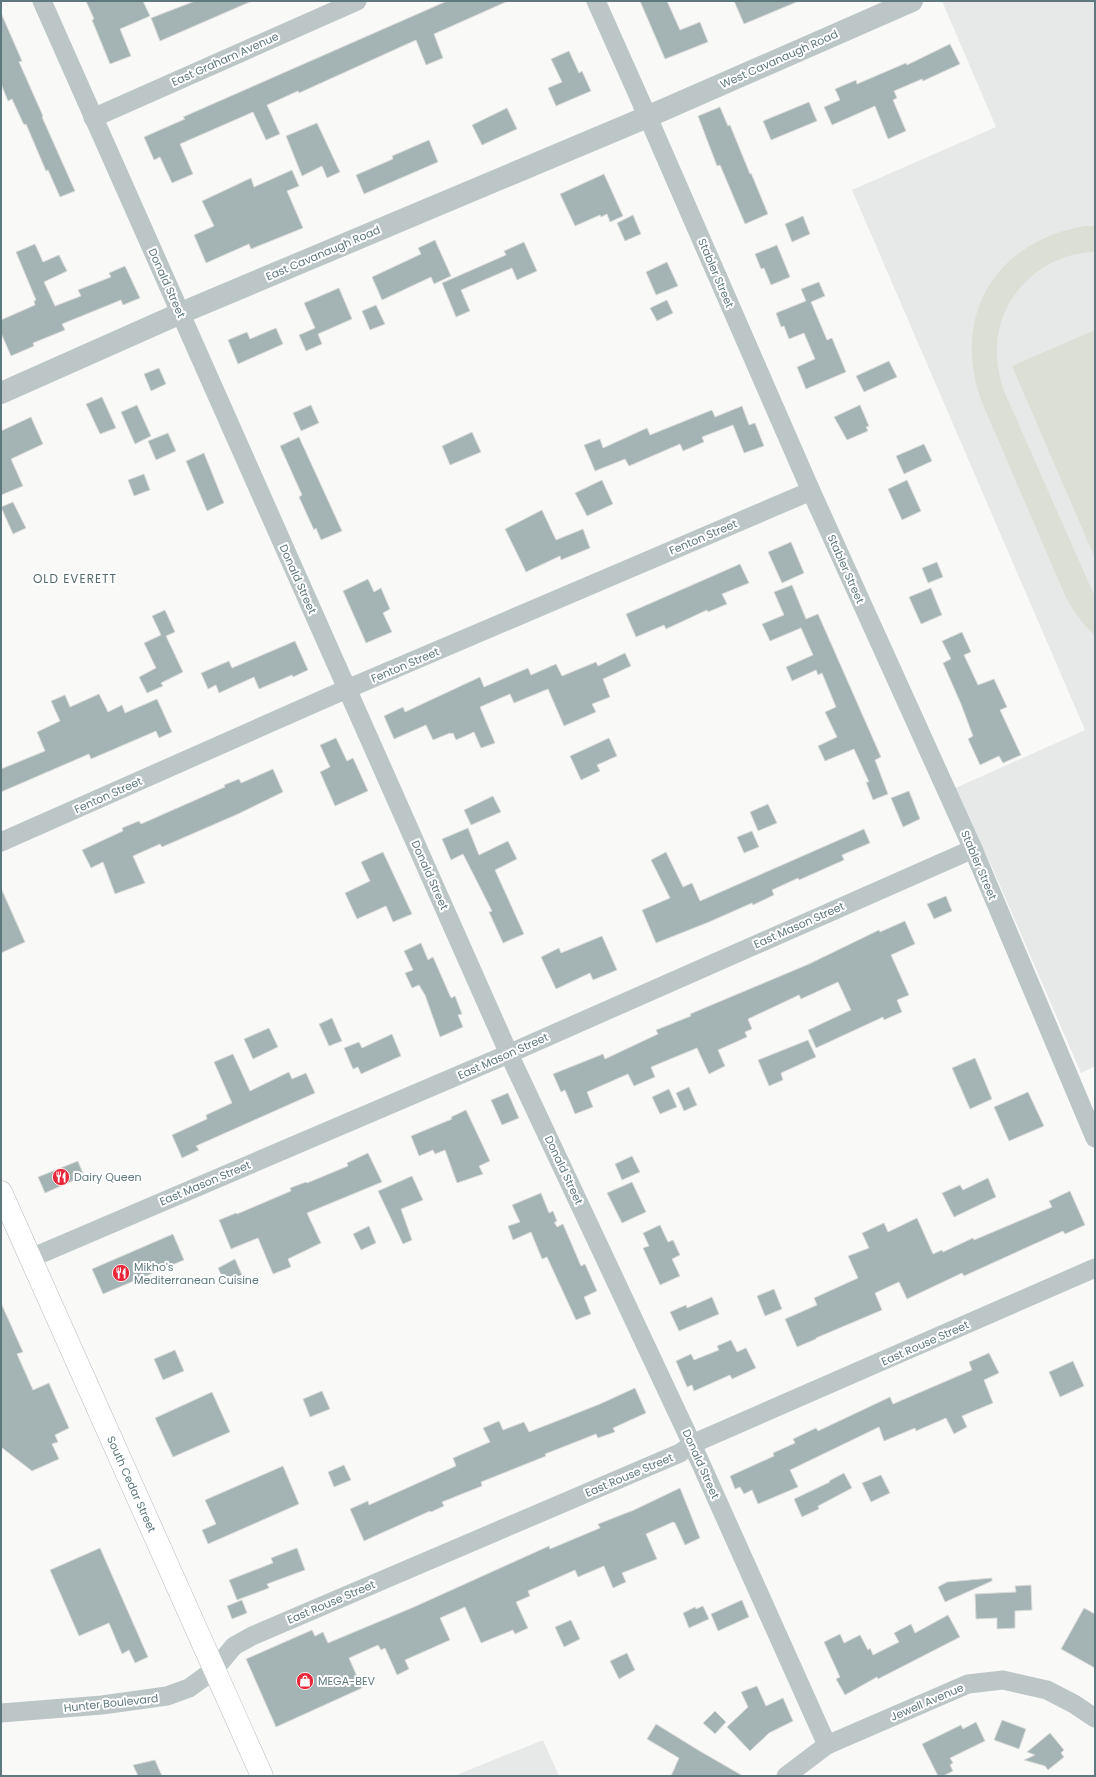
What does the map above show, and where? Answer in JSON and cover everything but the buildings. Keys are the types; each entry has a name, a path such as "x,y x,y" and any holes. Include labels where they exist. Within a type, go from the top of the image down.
{"main road":[{"name":"South Cedar Street","path":"1,1192 262,1776"}],"street":[{"name":"Donald Street","path":"42,1 509,1054 692,1444 827,1745"},
{"name":"East Graham Avenue","path":"93,118 357,1"},
{"name":"Stabler Street","path":"596,1 811,492 973,849 1095,1138"},
{"name":"West Cavanaugh Road","path":"647,117 912,1"},
{"name":"East Cavanaugh Road","path":"1,393 181,313 647,117"},
{"name":"Fenton Street","path":"1,842 347,689 811,492"},
{"name":"East Mason Street","path":"31,1258 509,1054 973,849"},
{"name":"East Rouse Street","path":"214,1670 234,1646 252,1636 680,1453 692,1444 1095,1268"},
{"name":"Hunter Boulevard","path":"1,1714 102,1705 167,1696 189,1688 214,1670"},
{"name":"Jewell Avenue","path":"786,1776 827,1745 968,1684 1003,1680 1047,1690 1074,1704 1095,1718"}],"shaded area":[{"path":"942,1 1095,1 1095,1066 1081,1073 992,867 951,790 1085,730 852,190 996,127"},
{"path":"1085,226 1095,226 1095,252 1076,254 1058,260 1042,268 1015,294 1006,310 1000,327 997,358 998,369 1004,391 1095,597 1095,636 1070,605 1064,593 981,400 973,369 972,339 977,312 988,287 1005,265 1027,248 1054,234"},
{"path":"1095,330 1095,558 1012,366"},
{"path":"543,1740 559,1776 454,1776"}],"place":[{"name":"Dairy Queen","path":"61,1177"},
{"name":"Mikho's Mediterranean Cuisine","path":"121,1273"},
{"name":"MEGA-BEV","path":"305,1681"}],"district":[{"name":"OLD EVERETT","path":"75,579"}]}
